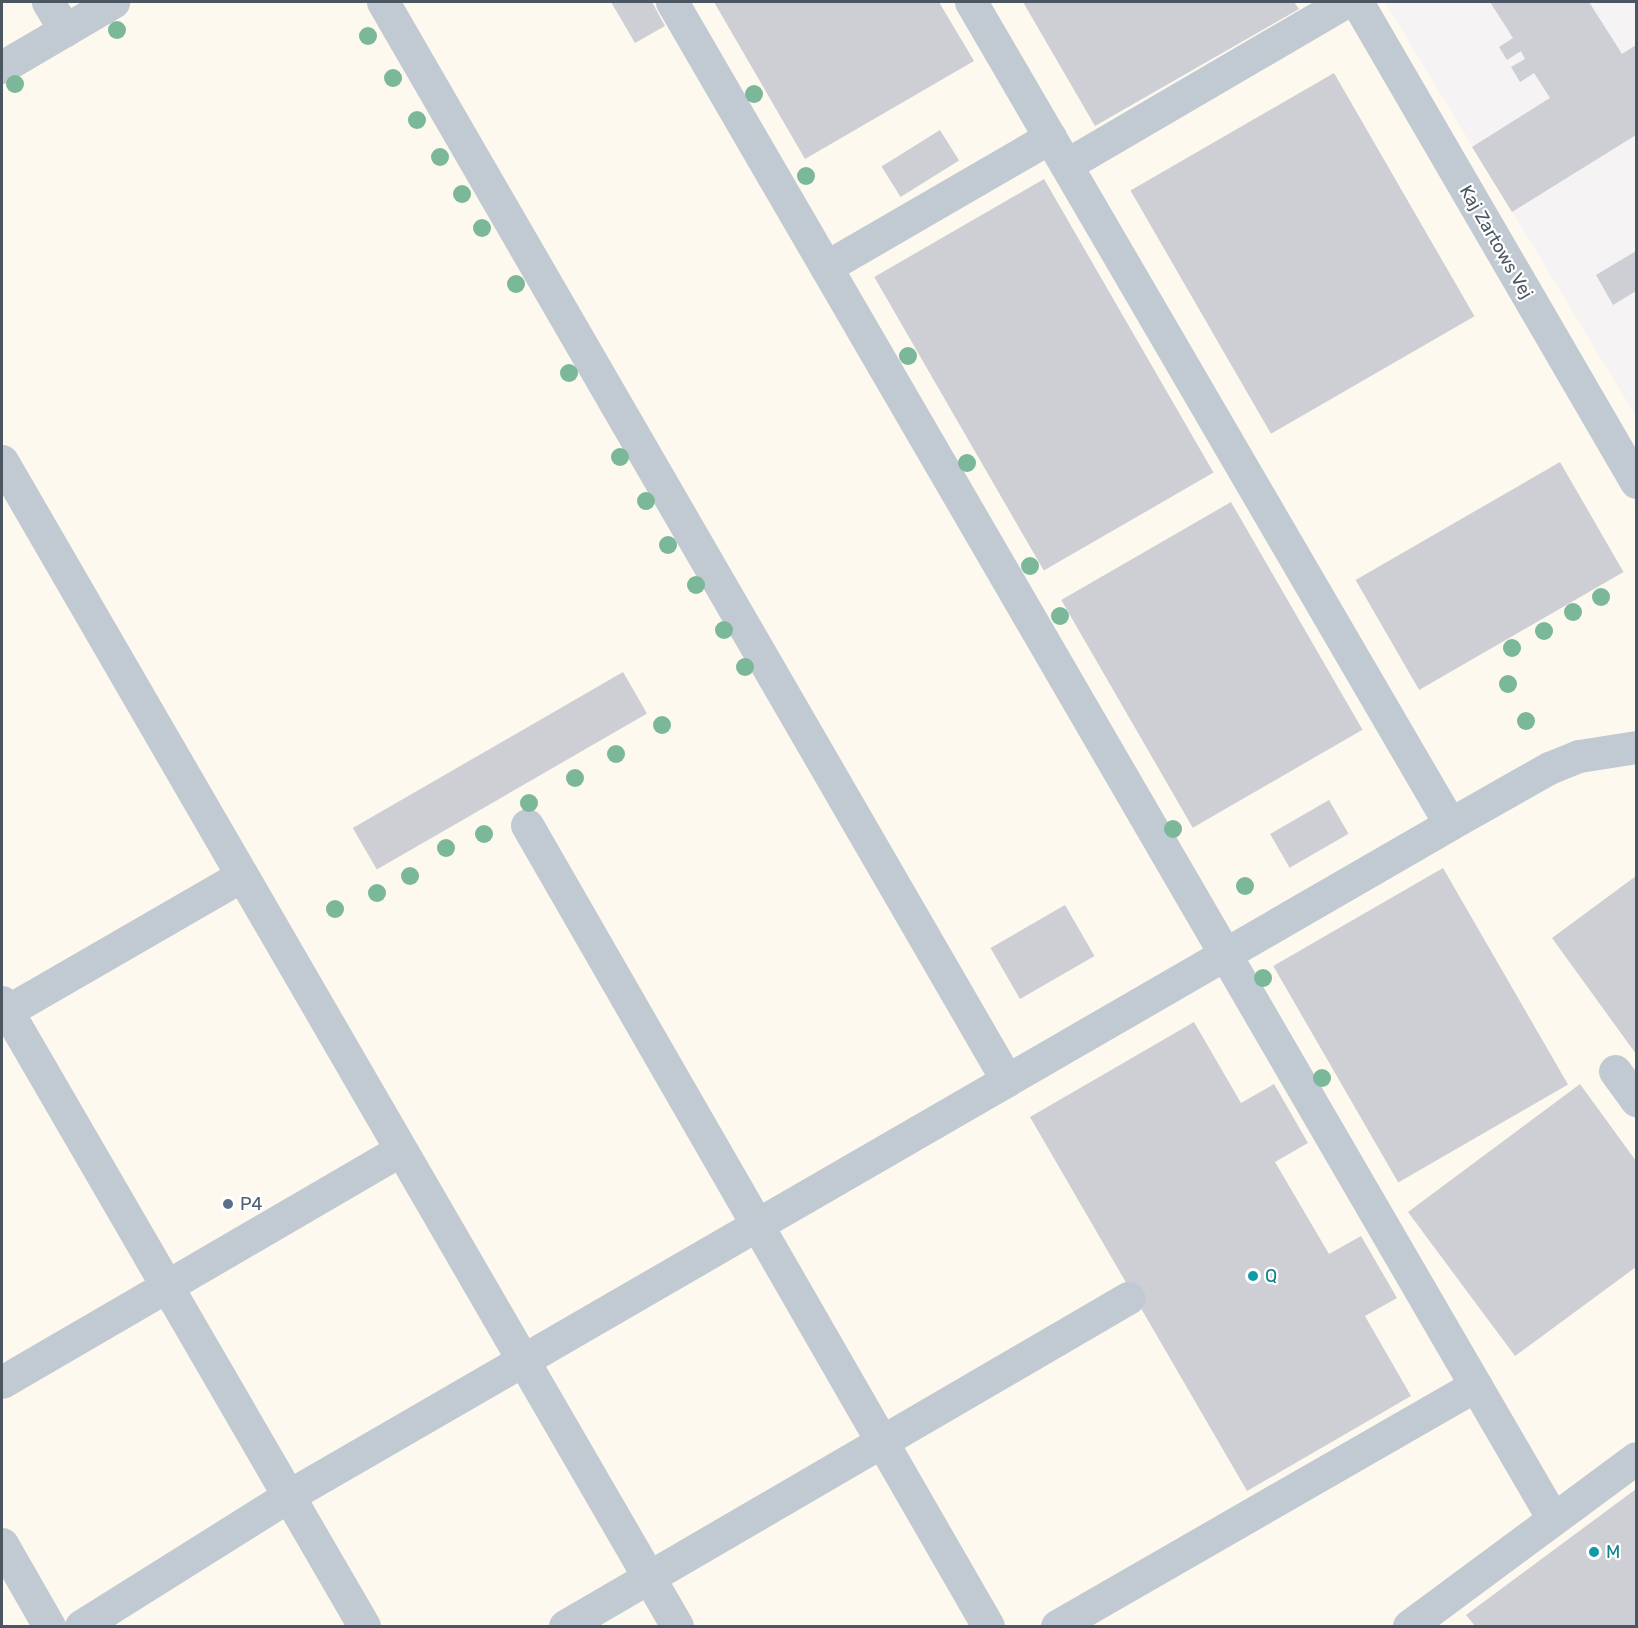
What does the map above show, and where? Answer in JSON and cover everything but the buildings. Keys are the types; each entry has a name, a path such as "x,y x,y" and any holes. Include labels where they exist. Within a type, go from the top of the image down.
{"lane":[{"path":"48,2 64,30"},
{"path":"2,67 114,2"},
{"path":"383,2 1007,1080"},
{"path":"672,2 1553,1519"},
{"path":"971,2 1450,824"},
{"path":"1066,165 1345,2"},
{"name":"Kaj Zartows Vej","path":"1357,2 1636,482"},
{"path":"826,267 1050,137"},
{"path":"2,461 647,1579 677,1626"},
{"path":"81,1626 288,1496 1549,768 1580,756 1636,747"},
{"path":"527,825 988,1626"},
{"path":"241,876 3,1009 364,1626"},
{"path":"1615,1071 1636,1100"},
{"path":"2,1382 400,1150"},
{"path":"565,1626 1128,1298"},
{"path":"1057,1626 1476,1385"},
{"path":"1409,1626 1636,1458"},
{"path":"2,1544 49,1626"}],"shaded area":[{"path":"2,2 1385,2 1636,416 1636,1626 2,1626"}],"place":[{"name":"P4","path":"228,1204"},
{"name":"Q","path":"1253,1276"},
{"name":"M","path":"1594,1552"}]}
